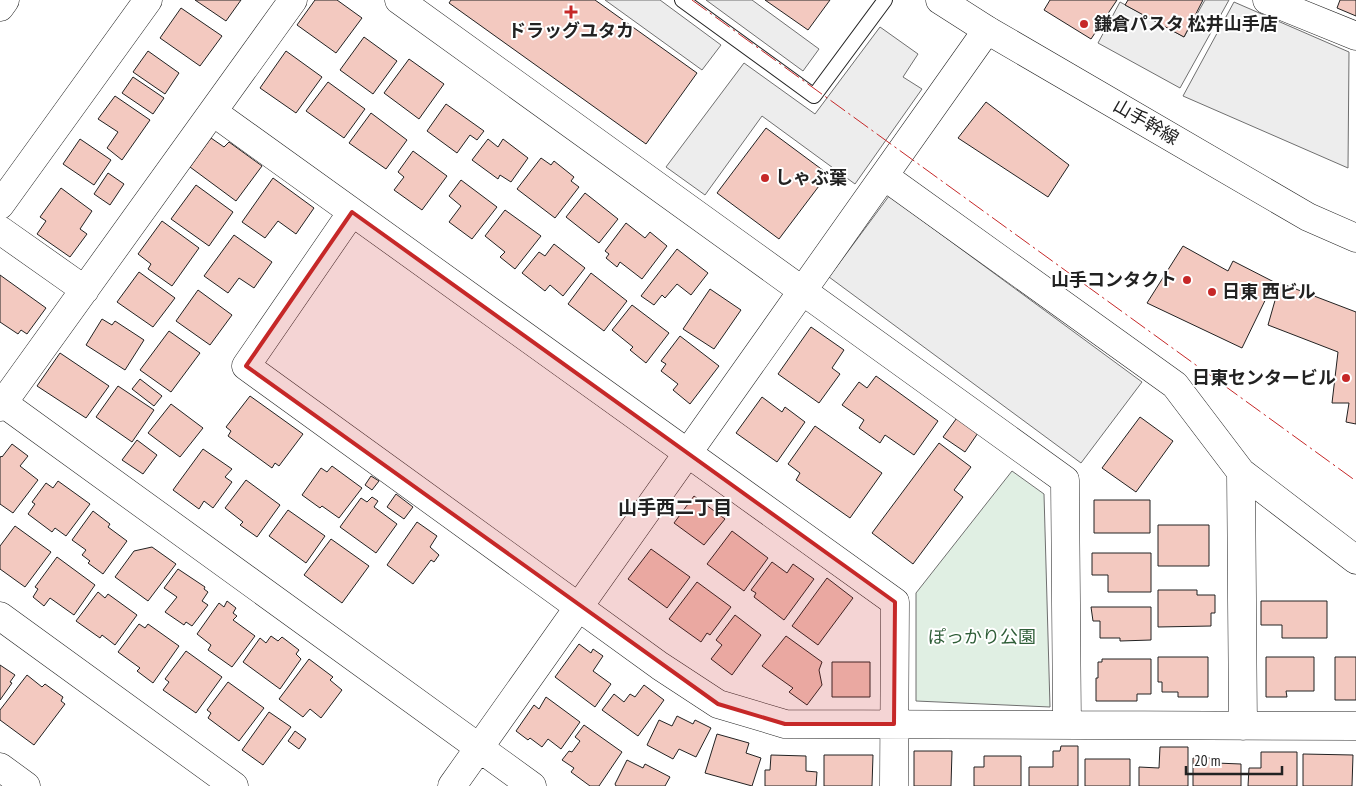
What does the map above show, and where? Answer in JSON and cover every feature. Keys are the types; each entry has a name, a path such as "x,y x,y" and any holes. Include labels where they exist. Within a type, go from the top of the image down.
{"street":[{"path":"0,6 5,0"},
{"path":"0,205 148,0"},
{"path":"293,0 1,405 532,786"},
{"path":"399,0 1065,480 1067,725"},
{"name":"山手幹線","path":"940,0 987,30 1308,216 1356,238"},
{"path":"1267,0 1356,36"},
{"path":"452,786 987,30"},
{"path":"213,112 895,602 894,786"},
{"path":"884,176 1175,385 1241,472 1356,560"},
{"path":"352,212 246,366 660,666 718,704 785,724 1356,726"},
{"path":"0,230 85,290"},
{"path":"1241,472 1243,726"},
{"path":"0,616 234,786"},
{"path":"0,767 26,786"}],"lane":[{"path":"682,0 814,96 885,0"}],"highlighted area":[{"path":"352,212 895,602 894,724 785,724 718,704 246,366"}],"green space":[{"name":"ぽっかり公園","path":"1012,471 1044,494 1050,707 916,701 916,593"}],"shaded area":[{"path":"605,0 660,0 721,45 702,70"},
{"path":"706,0 752,0 819,49 803,71"},
{"path":"1205,0 1229,0 1180,88 1098,43 1120,2 1184,37"},
{"path":"1234,2 1349,52 1348,168 1183,96"},
{"path":"880,27 918,54 903,77 922,89 855,184 762,116 705,195 666,167 744,63 815,114"},
{"path":"889,196 1142,382 1081,463 829,277"}],"building":[{"path":"195,0 241,0 226,21"},
{"path":"315,0 337,0 362,18 336,53 297,25"},
{"path":"451,0 595,0 697,73 646,144 449,3"},
{"path":"765,0 830,0 808,30"},
{"name":"鎌倉パスタ 松井山手店","path":"1050,0 1117,0 1091,39 1044,10"},
{"path":"1128,0 1203,0 1184,37 1125,5"},
{"path":"1340,0 1356,0 1356,16 1337,8"},
{"path":"181,8 222,36 200,66 160,38"},
{"path":"364,37 397,61 373,94 340,70"},
{"path":"148,51 179,73 165,94 133,72"},
{"path":"286,51 322,77 296,113 260,88"},
{"path":"409,59 444,84 419,119 384,93"},
{"path":"133,77 164,98 153,114 122,93"},
{"path":"328,82 365,109 344,138 306,111"},
{"path":"115,96 150,120 122,160 107,148 118,132 98,119"},
{"path":"986,102 1069,165 1048,197 958,138"},
{"path":"446,104 484,131 477,140 470,135 457,153 427,131"},
{"path":"371,113 407,140 386,169 349,143"},
{"path":"766,128 828,174 779,239 717,193"},
{"path":"211,138 224,147 229,142 262,166 236,201 190,167"},
{"path":"80,139 111,160 94,185 63,164"},
{"path":"488,139 498,147 503,139 528,158 511,182 500,175 498,179 472,160"},
{"path":"413,151 447,176 422,210 394,190 404,177 398,172"},
{"path":"541,158 551,165 554,161 574,177 571,181 579,187 555,218 517,189"},
{"path":"108,173 124,184 110,205 94,194"},
{"path":"273,178 314,208 296,234 278,221 265,238 242,222"},
{"path":"461,180 497,207 472,239 449,222 461,206 449,196"},
{"path":"196,185 233,212 209,246 171,219"},
{"path":"61,188 92,211 80,229 87,234 70,257 37,234 46,221 40,217"},
{"path":"585,193 618,219 599,243 566,217"},
{"path":"505,210 541,236 515,269 500,257 505,252 485,236"},
{"path":"162,221 199,248 172,286 148,269 151,264 138,254"},
{"path":"626,223 645,238 650,232 667,246 642,279 620,262 617,267 606,258 609,254 605,251"},
{"path":"234,235 272,262 254,288 239,278 228,293 204,276"},
{"path":"554,244 585,268 563,296 550,285 545,291 522,273 539,252 545,256"},
{"name":"日東 西ビル","path":"1183,246 1228,271 1233,261 1274,282 1242,348 1147,303"},
{"path":"677,249 708,273 691,295 677,284 665,298 662,295 654,305 641,296"},
{"path":"139,272 175,298 153,327 117,302"},
{"path":"591,273 627,301 604,331 568,304"},
{"path":"0,275 46,308 27,334 21,330 18,334 0,322"},
{"name":"日東センタービル","path":"1280,283 1356,312 1356,424 1346,422 1349,403 1332,403 1338,352 1268,325"},
{"path":"710,289 741,310 714,349 683,329"},
{"path":"198,290 232,315 210,345 176,321"},
{"path":"632,305 669,333 646,363 630,350 633,347 612,330"},
{"path":"102,319 112,325 115,321 144,340 125,370 86,345"},
{"path":"811,327 844,350 832,368 840,374 819,403 778,374"},
{"path":"169,331 200,353 171,392 140,370"},
{"path":"680,336 719,366 690,404 673,390 678,384 661,371 666,364 661,361"},
{"path":"60,353 109,386 86,418 37,386"},
{"path":"876,376 938,421 914,455 885,435 880,443 859,428 864,420 842,405 859,382 867,388"},
{"path":"140,379 162,396 154,406 132,389"},
{"path":"118,386 154,410 132,442 96,417"},
{"path":"250,396 303,434 279,466 275,463 272,468 228,436 231,431 226,427"},
{"path":"762,397 782,412 785,407 805,422 777,462 736,433"},
{"path":"171,404 203,428 180,457 148,433"},
{"path":"959,415 980,430 965,452 943,437"},
{"path":"1140,417 1173,441 1136,492 1102,468"},
{"path":"815,426 882,473 850,518 796,480 800,473 788,464"},
{"path":"137,440 157,455 143,474 122,460"},
{"path":"939,443 971,467 954,490 963,497 913,564 872,533"},
{"path":"12,444 28,456 20,466 38,480 13,513 0,504 0,458"},
{"path":"203,449 232,469 225,477 232,482 213,508 204,501 199,509 173,490"},
{"path":"332,466 362,488 339,518 322,506 320,508 302,495 321,468 327,472"},
{"path":"371,476 379,481 372,490 365,485"},
{"path":"246,480 280,505 257,537 240,525 243,522 225,508"},
{"path":"58,481 90,504 66,536 55,528 52,532 28,514 35,504 32,502 46,483 53,488"},
{"path":"396,494 413,507 404,519 387,507"},
{"path":"694,496 725,519 704,545 674,523"},
{"path":"372,497 378,501 374,507 397,524 376,553 340,527 361,498 367,502"},
{"path":"1094,500 1150,500 1150,533 1094,533"},
{"path":"288,510 325,536 306,563 269,536"},
{"path":"93,511 110,524 108,527 127,541 103,574 88,563 90,561 82,555 86,550 72,540"},
{"path":"417,522 437,536 430,547 439,555 434,562 431,560 413,584 387,565"},
{"path":"1158,525 1209,525 1209,566 1158,566"},
{"path":"15,526 51,552 25,587 0,569 0,546"},
{"path":"732,531 768,558 744,591 707,564"},
{"path":"331,539 369,566 342,603 304,575"},
{"path":"152,547 176,564 148,601 115,577 134,551"},
{"path":"651,549 690,577 667,608 628,579"},
{"path":"1092,553 1151,553 1151,592 1108,592 1108,575 1092,575"},
{"path":"57,557 95,585 74,615 50,598 44,606 33,597 38,589 35,587"},
{"path":"772,562 787,573 793,564 814,579 784,620 754,597 756,593 751,590"},
{"path":"178,569 205,587 204,589 208,592 202,601 208,605 192,626 186,622 184,625 165,612 177,597 164,588"},
{"path":"827,578 853,598 818,645 792,626"},
{"path":"697,582 731,607 710,635 707,633 701,642 669,619"},
{"path":"1158,590 1197,590 1197,595 1215,595 1215,613 1211,613 1211,626 1158,627"},
{"path":"98,592 105,598 108,594 137,615 115,645 102,635 100,638 76,621"},
{"path":"227,601 236,608 233,613 237,616 233,620 255,636 232,667 208,650 211,645 197,634 219,603 224,607"},
{"path":"1261,601 1327,601 1327,638 1282,638 1282,625 1261,625"},
{"path":"1091,607 1151,607 1151,640 1120,641 1120,638 1100,638 1100,621 1093,621"},
{"path":"735,615 761,635 732,675 711,659 722,645 716,640"},
{"path":"139,624 145,628 148,624 179,646 153,683 137,671 140,668 118,652"},
{"path":"271,636 278,641 282,637 299,650 296,654 301,659 280,689 243,662 260,638 266,643"},
{"path":"786,636 822,662 819,670 822,685 807,705 789,692 793,688 762,666"},
{"path":"579,644 591,653 593,649 603,656 593,671 611,684 595,707 555,677"},
{"path":"186,651 222,677 196,713 163,690 169,682 165,679"},
{"path":"1158,657 1208,657 1208,697 1178,697 1178,692 1162,692 1162,682 1158,682"},
{"path":"1266,657 1314,657 1314,691 1286,691 1287,697 1266,697"},
{"path":"1335,657 1356,657 1356,700 1335,700"},
{"path":"309,659 333,677 330,680 342,690 321,718 310,709 303,717 279,699"},
{"path":"1102,659 1151,659 1151,694 1137,694 1137,701 1096,701 1098,662 1102,662"},
{"path":"832,662 870,662 870,697 832,697"},
{"path":"0,665 15,675 10,682 12,683 0,700"},
{"path":"27,675 42,687 45,684 63,697 61,701 65,704 34,745 0,720 0,710"},
{"path":"228,682 264,708 239,741 208,718 211,713 207,710"},
{"path":"644,685 664,700 638,736 602,710 614,694 624,702 630,694 635,697"},
{"path":"546,697 580,722 561,749 548,739 542,747 516,731 534,705 539,709"},
{"path":"269,712 291,727 263,765 242,750"},
{"path":"677,716 693,724 695,720 711,728 696,757 679,749 673,759 647,745 659,720 672,726"},
{"path":"584,725 622,752 599,786 590,786 571,772 574,768 562,760 569,751 572,752 580,741 575,737"},
{"path":"295,731 306,739 299,749 288,741"},
{"path":"717,734 749,743 746,753 761,758 752,786 705,773"},
{"path":"1061,746 1078,746 1078,786 1029,786 1029,767 1053,767 1053,751 1060,751"},
{"path":"1160,747 1188,747 1188,786 1139,786 1139,767 1159,768"},
{"path":"914,751 952,751 951,786 914,786"},
{"path":"1261,752 1297,752 1297,786 1248,786 1249,768 1261,768"},
{"path":"1303,754 1353,755 1352,786 1303,786"},
{"path":"771,755 806,756 806,771 817,772 816,786 765,786 765,770 770,770"},
{"path":"824,755 873,755 872,786 824,786"},
{"path":"984,756 1021,756 1021,786 974,786 974,767 984,767"},
{"path":"1193,758 1216,758 1216,763 1241,764 1241,786 1193,786"},
{"path":"1085,759 1130,759 1130,786 1085,786"},
{"path":"627,760 643,768 645,764 670,777 665,786 616,786 615,784"}],"power":[{"path":"692,0 1356,481"}],"place":[{"name":"ドラッグユタカ","path":"571,12"},
{"name":"鎌倉パスタ 松井山手店","path":"1084,24"},
{"name":"しゃぶ葉","path":"765,178"},
{"name":"山手コンタクト","path":"1187,280"},
{"name":"日東 西ビル","path":"1212,292"},
{"name":"日東センタービル","path":"1346,378"}],"district":[{"name":"山手西二丁目","path":"675,507"}]}
